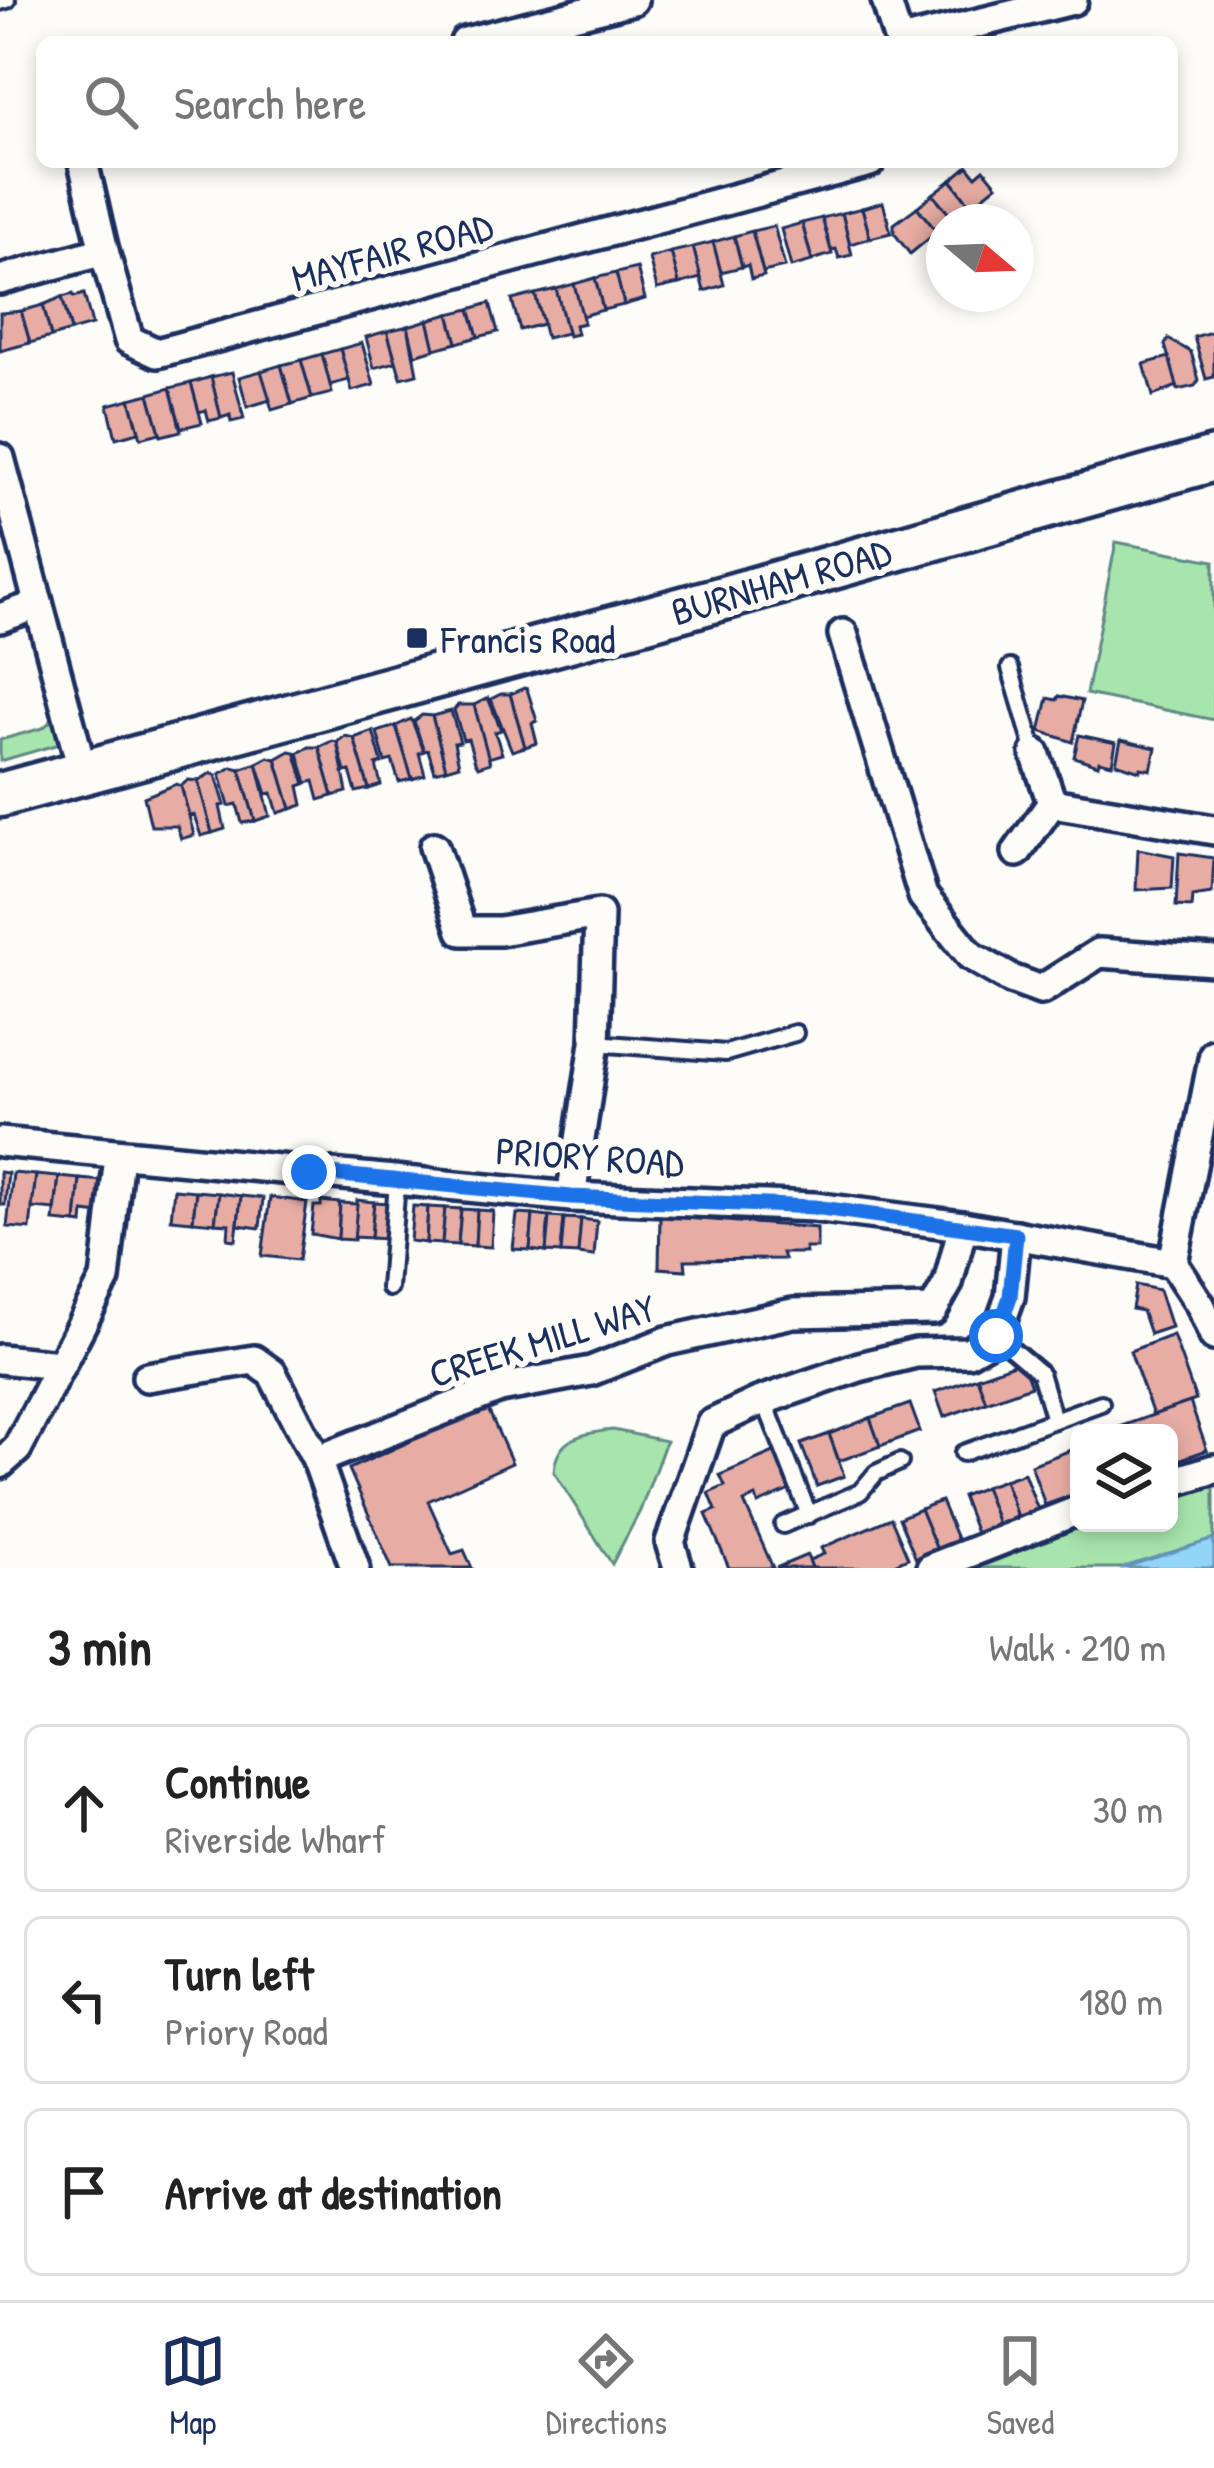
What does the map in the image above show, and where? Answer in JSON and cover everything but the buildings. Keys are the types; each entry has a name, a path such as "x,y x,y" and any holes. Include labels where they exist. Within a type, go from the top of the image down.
{"main road":[{"name":"BURNHAM ROAD","path":"0,795 1214,459"}],"street":[{"path":"489,36 633,0"},
{"path":"886,0 898,36"},
{"path":"925,36 1073,0"},
{"path":"0,280 104,251 84,168"},
{"name":"MAYFAIR ROAD","path":"104,251 129,340 158,353 847,168"},
{"path":"0,458 83,773"},
{"path":"0,618 37,604"},
{"path":"843,634 923,896 970,956 1011,980 1040,989 1099,953 1214,961"},
{"path":"1035,753 1052,803"},
{"path":"1052,803 1214,830"},
{"path":"1017,852 1052,803"},
{"path":"434,848 462,931 500,931 599,914 595,1043 571,1197"},
{"path":"1214,1054 1210,1103 1173,1263 1214,1336"},
{"name":"PRIORY ROAD","path":"0,1142 571,1197 814,1207 962,1226 1173,1263"},
{"path":"0,1464 17,1449 105,1279 118,1156"},
{"name":"CREEK MILL WAY","path":"316,1460 500,1388 591,1372 667,1341 793,1313 933,1310 948,1283 962,1226"},
{"path":"678,1568 670,1542 711,1424 859,1367 916,1353 968,1352 996,1336 1010,1297 1016,1235"},
{"path":"0,1359 59,1365"},
{"path":"147,1377 254,1360 272,1373 316,1460 355,1568"},
{"path":"1178,1480 1214,1469"},
{"path":"931,1568 1070,1514"}],"lane":[{"path":"1010,668 1035,753"},
{"path":"595,1043 726,1053 795,1033"},
{"path":"389,1288 397,1181"},
{"path":"996,1336 1040,1373 1054,1420"},
{"path":"764,1400 809,1515"},
{"path":"963,1453 1101,1402"},
{"path":"783,1525 860,1492 875,1473 900,1462"}],"green space":[{"path":"1116,542 1214,561 1214,720 1086,694"},
{"path":"59,714 63,743 0,761 0,740 43,728"},
{"path":"613,1430 666,1441 640,1511 612,1564 554,1472 560,1451 573,1439"},
{"path":"1214,1477 1214,1539 1122,1568 954,1568 1070,1526 1070,1532 1178,1532 1178,1489"}],"water":[{"path":"1214,1539 1214,1568 1122,1568"}],"place":[{"name":"Francis Road","path":"417,638"}],"route":[{"path":"309,1172 571,1197 814,1207 1016,1235 1010,1297 996,1336"}]}
